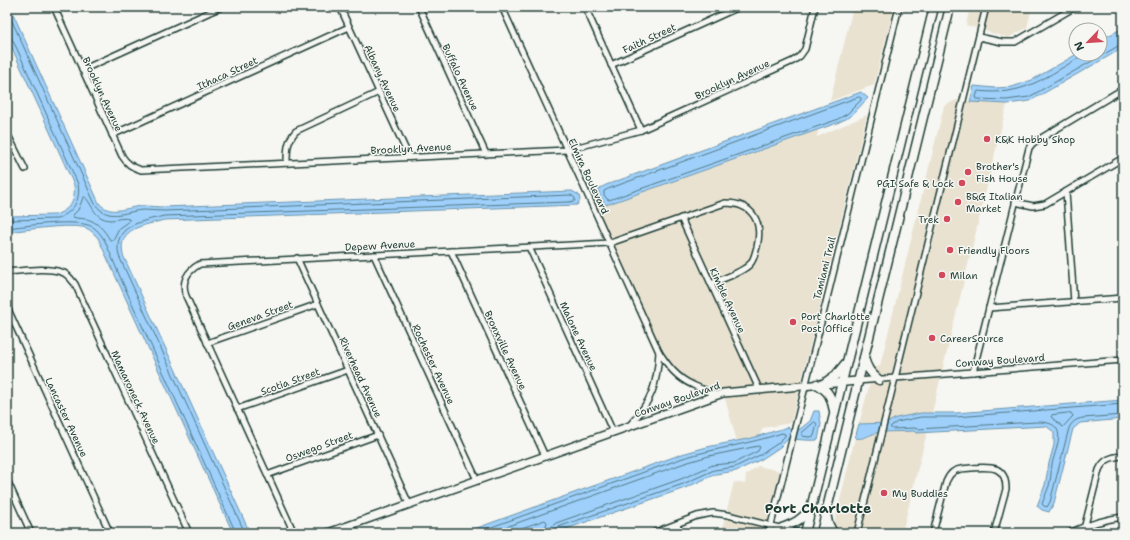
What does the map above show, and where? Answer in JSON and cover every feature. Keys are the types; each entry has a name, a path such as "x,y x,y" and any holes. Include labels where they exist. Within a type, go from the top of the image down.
{"main road":[{"path":"805,533 934,7"},
{"path":"821,533 857,381 950,7"},
{"path":"863,357 867,369 879,380"},
{"path":"834,412 829,394 820,384 836,375 847,362"},
{"path":"784,530 801,519 811,509"},
{"path":"826,512 828,523 833,533"}],"street":[{"name":"Brooklyn Avenue","path":"54,7 122,156 126,163 133,168 141,170 567,150 641,130 793,61 800,56 805,49 816,7"},
{"path":"82,70 221,7"},
{"name":"Albany Avenue","path":"340,7 409,157"},
{"name":"Buffalo Avenue","path":"419,7 486,154"},
{"name":"Elmira Boulevard","path":"502,7 659,352 671,369 682,379 694,386 708,390 716,395"},
{"path":"584,7 641,130"},
{"name":"Faith Street","path":"611,65 738,7"},
{"name":"Tamiami Trail","path":"769,533 899,7"},
{"path":"857,533 986,7"},
{"path":"979,37 1002,42 1015,42 1075,7"},
{"name":"Ithaca Street","path":"112,135 349,27"},
{"path":"973,372 1027,154 1033,143 1123,89"},
{"path":"287,163 287,145 290,137 296,131 379,92"},
{"path":"7,132 24,169"},
{"path":"1015,202 1039,206 1046,204 1123,158"},
{"path":"1066,192 1074,302"},
{"name":"Depew Avenue","path":"294,533 207,344 184,290 184,282 187,274 193,268 200,264 297,258 610,243 725,203 742,205 754,216 758,223 758,240 753,260 750,265 744,269 711,284"},
{"name":"Kimble Avenue","path":"681,218 759,389"},
{"name":"Malone Avenue","path":"529,247 613,432"},
{"name":"Bronxville Avenue","path":"451,251 545,456"},
{"name":"Rochester Avenue","path":"374,255 477,480"},
{"name":"Riverhead Avenue","path":"297,258 409,504"},
{"name":"Mamaroneck Avenue","path":"7,272 52,270 62,272 70,277 75,284 189,533"},
{"path":"989,308 1123,298"},
{"name":"Geneva Street","path":"207,344 318,304"},
{"name":"Lancaster Avenue","path":"7,308 110,533"},
{"name":"Elmira Boulevard","path":"629,426 643,410 654,390 659,352"},
{"name":"Conway Boulevard","path":"328,533 723,393 1123,360"},
{"name":"Scotia Street","path":"237,409 348,370"},
{"name":"Oswego Street","path":"267,475 378,435"},
{"path":"1086,525 1099,470 1102,464 1112,457 1123,456"},
{"path":"933,533 948,476 959,469 993,467 1004,475 1006,481 1006,489 994,533"},
{"path":"7,480 31,533"},
{"path":"653,533 697,516 713,513 728,514 800,533"},
{"path":"1069,533 1086,525 1123,517"},
{"path":"677,524 680,533"}],"shaded area":[{"path":"853,7 894,7 874,85 830,101"},
{"path":"970,7 1032,7 1027,28 1008,38 966,25"},
{"path":"956,100 1007,104 932,413 921,413 896,418 887,423 859,424 874,368 880,366 944,106"},
{"path":"867,115 791,423 763,428 759,436 737,442 722,388 697,383 679,372 666,358 657,342 593,199 600,197 607,205 818,130 817,137"},
{"path":"914,431 916,433 927,432 902,533 832,533 855,438 858,439 869,437 874,433"},
{"path":"758,466 780,471 764,533 721,533 734,482 745,484 746,475"}],"water":[{"path":"7,7 10,7 99,203 109,210 119,210 142,206 164,207 572,191 579,195 580,200 577,205 164,220 141,226 128,233 122,246 123,255 250,533 233,533 98,238 86,228 70,226 7,232 7,216 55,215 68,208 73,200 74,185 7,37"},
{"path":"1123,28 1123,48 1108,57 1108,36"},
{"path":"1068,59 1068,62 1098,62 1030,101 1007,104 970,102 974,86 995,88 1012,87 1032,80"},
{"path":"861,92 868,98 850,117 837,123 606,205 600,197 598,189 606,185"},
{"path":"1123,400 1123,419 1080,423 1073,429 1054,503 1049,512 1042,510 1037,506 1045,485 1054,445 1054,432 1046,426 916,433 914,431 885,432 876,433 863,438 855,438 859,424 887,423 896,418 921,413 956,413"},
{"path":"814,411 819,411 821,424 818,440 788,439 780,447 762,459 736,471 716,474 685,488 554,533 463,533 682,454 707,447 752,438 788,427 790,429 800,429 810,421"}],"place":[{"name":"K&K Hobby Shop","path":"987,139"},
{"name":"Brother's Fish House","path":"968,172"},
{"name":"PGI Safe & Lock","path":"962,183"},
{"name":"B&G Italian Market","path":"958,202"},
{"name":"Trek","path":"947,219"},
{"name":"Friendly Floors","path":"950,250"},
{"name":"Milan","path":"942,275"},
{"name":"Port Charlotte Post Office","path":"793,322"},
{"name":"CareerSource","path":"932,338"},
{"name":"My Buddies","path":"884,493"}],"district":[{"name":"Port Charlotte","path":"818,508"}]}
